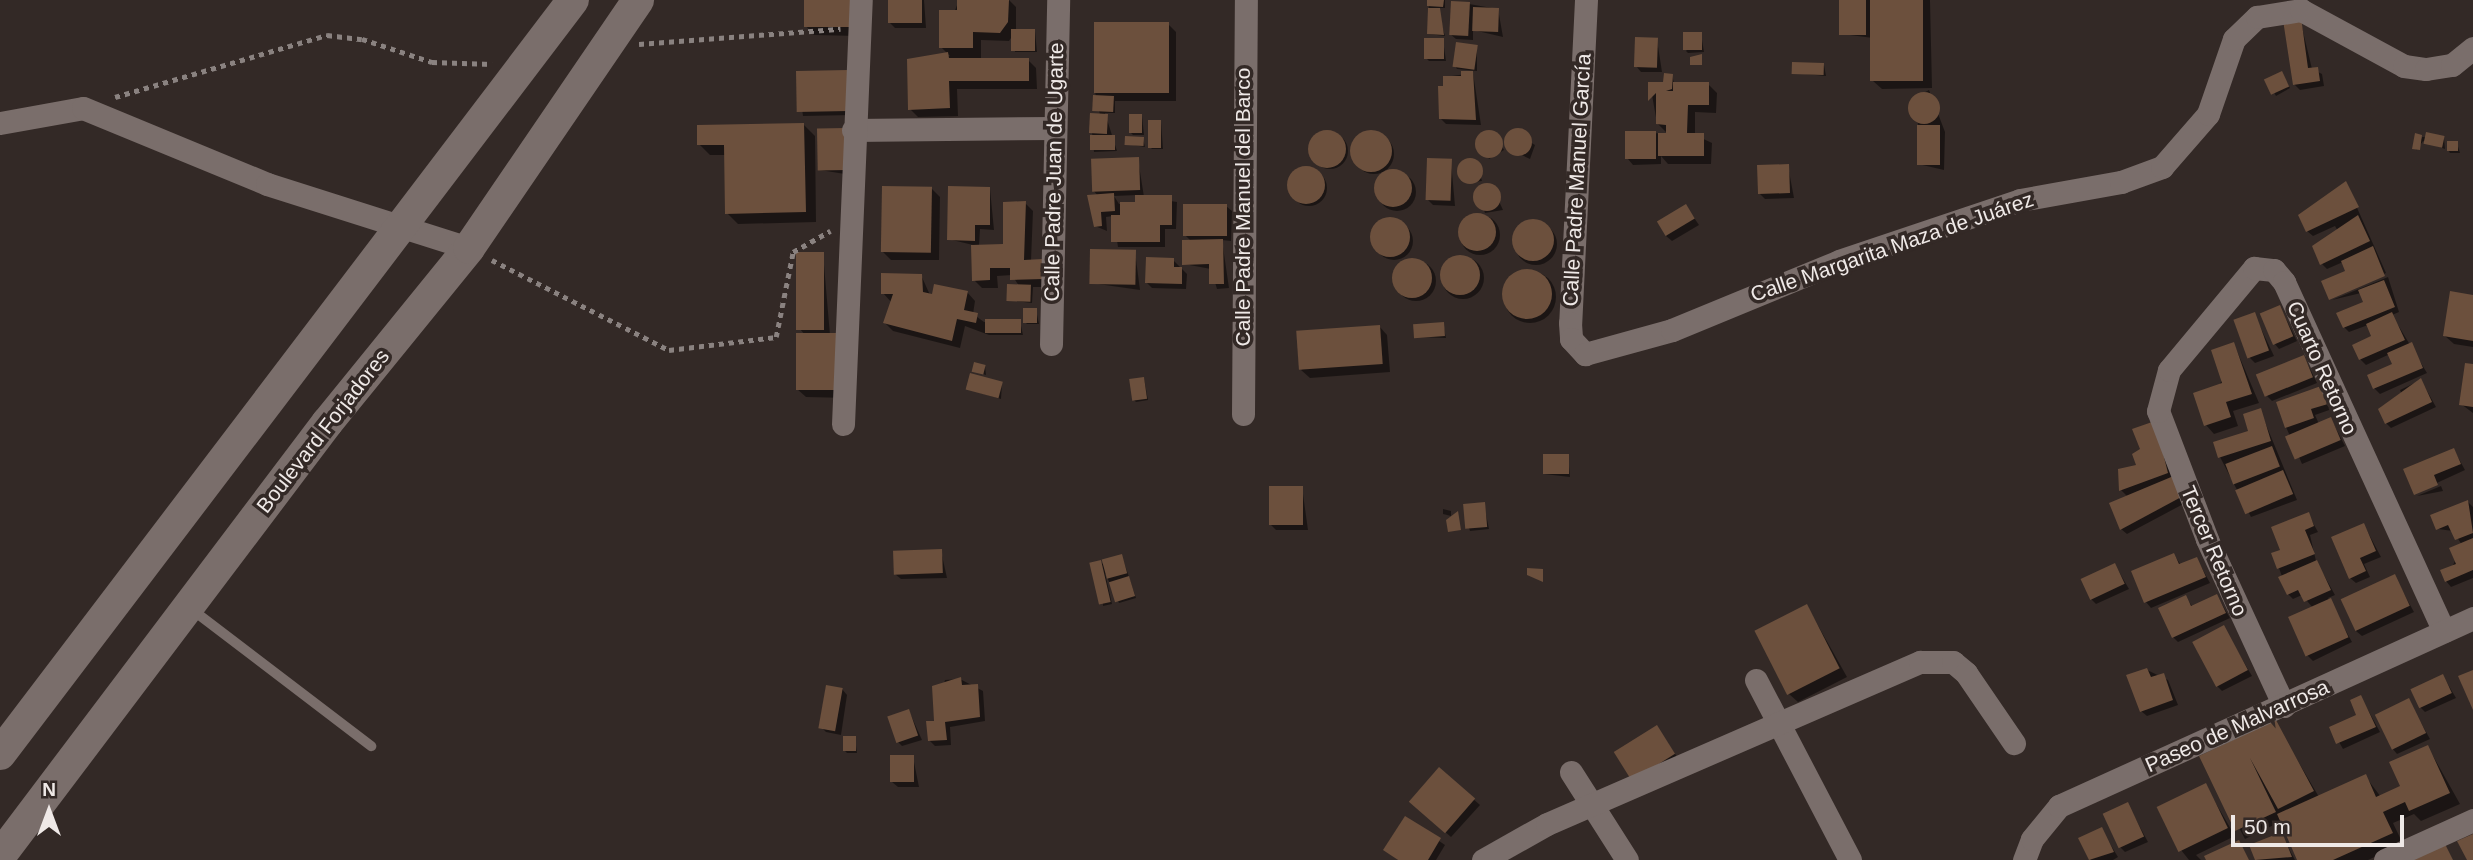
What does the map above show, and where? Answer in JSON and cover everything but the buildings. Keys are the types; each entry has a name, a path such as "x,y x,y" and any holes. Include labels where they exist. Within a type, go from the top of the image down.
{"main road":[{"path":"0,754 402,229 573,0"},
{"name":"Boulevard Forjadores","path":"3,857 188,607 469,248 610,47 638,0"}],"street":[{"path":"844,424 853,130 861,0"},
{"name":"Calle Padre Juan de Ugarte","path":"1051,344 1058,0"},
{"name":"Calle Padre Manuel del Barco","path":"1243,414 1246,0"},
{"name":"Calle Padre Manuel García","path":"1585,354 1572,339 1570,323 1586,0"},
{"name":"Calle Margarita Maza de Juárez","path":"1585,354 1672,330 1839,261 2020,200 2121,182 2162,167 2208,114 2234,38 2257,17 2301,10 2404,65 2426,69 2452,65 2473,48"},
{"path":"0,123 83,108 267,184 402,229 469,248"},
{"path":"853,130 1055,128"},
{"name":"Cuarto Retorno","path":"2159,393 2168,370 2243,274 2274,270 2444,631"},
{"name":"Tercer Retorno","path":"2159,393 2162,425 2202,527 2284,706"},
{"name":"Paseo de Malvarrosa","path":"2024,860 2032,839 2059,806 2473,618"},
{"path":"1483,860 1594,807 1920,662 1943,660 1966,673 2014,743"},
{"path":"1756,680 1850,860"},
{"path":"1572,772 1627,860"},
{"path":"2385,860 2473,820"}],"lane":[{"path":"188,607 371,746"}],"path":[{"path":"610,47 859,28"},
{"path":"83,108 327,35 362,38 432,62 528,62"},
{"path":"469,248 669,350 776,337 793,252 830,232 833,220"}]}
